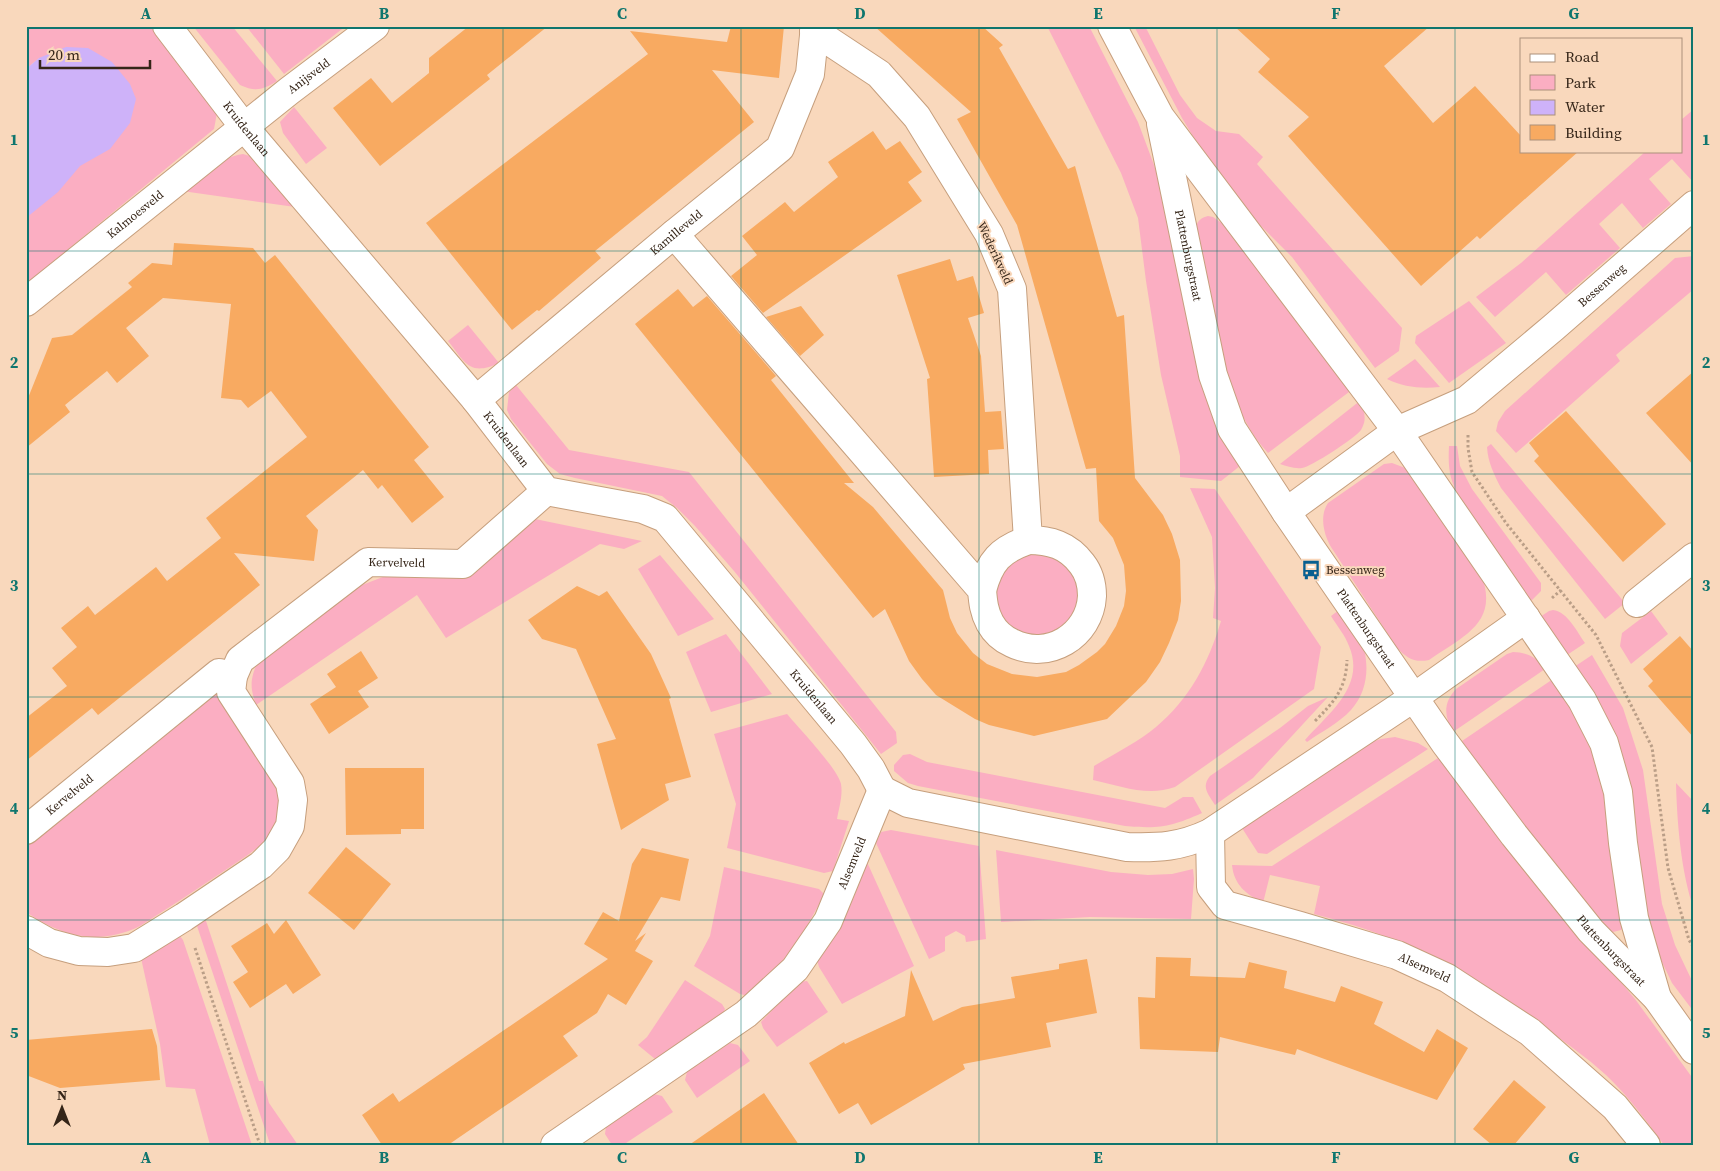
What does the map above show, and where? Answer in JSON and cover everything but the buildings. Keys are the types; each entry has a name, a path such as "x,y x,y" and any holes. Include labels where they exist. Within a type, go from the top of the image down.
{"street":[{"name":"Kruidenlaan","path":"167,26 244,127 476,400 546,491 643,509 666,518 853,744 871,769 882,790"},
{"name":"Anijsveld","path":"244,127 375,26"},
{"name":"Plattenburgstraat","path":"1112,26 1160,117 1397,431 1582,700 1604,743 1618,792 1634,918 1657,998"},
{"name":"Kamilleveld","path":"476,400 780,148 810,74 815,29"},
{"name":"Wederikveld","path":"815,29 879,74 917,117 993,243 1012,289 1028,540"},
{"name":"Plattenburgstraat","path":"1160,117 1213,375 1232,429 1286,512 1456,758 1514,835 1592,930 1657,998 1694,1050"},
{"name":"Kalmoesveld","path":"26,302 244,127"},
{"name":"Bessenweg","path":"1286,512 1397,431 1467,400 1694,205"},
{"path":"674,234 982,590"},
{"name":"Kervelveld","path":"26,830 219,673 233,676 240,660 368,562 463,564 546,491"},
{"path":"1028,540 1045,540 1062,546 1076,556 1087,571 1092,588 1091,606 1084,624 1072,638 1056,647 1037,650 1019,647 1003,639 991,625 984,607 982,590 987,572 997,557 1011,546 1028,540"},
{"path":"1637,602 1694,557"},
{"path":"882,790 908,803 1127,847 1158,848 1192,842 1210,833 1414,698 1526,618"},
{"path":"26,930 49,943 79,951 108,952 134,948 261,865 277,849 290,826 293,800 290,782 231,692 233,676"},
{"name":"Alsemveld","path":"555,1145 746,1014 795,969 828,921 882,790"},
{"name":"Alsemveld","path":"1210,833 1211,887 1225,905 1397,954 1447,978 1530,1032 1615,1107 1646,1145"}],"path":[{"path":"1313,723 1333,703 1343,687 1347,669 1346,653"},
{"path":"184,917 260,1145"}],"green space":[{"path":"26,26 150,26 215,107 217,113 214,129 26,284 26,204 39,58 26,69"},
{"path":"193,26 232,26 277,81 259,89 250,89 240,85"},
{"path":"246,26 346,26 284,74"},
{"path":"1047,26 1089,26 1138,122 1169,209 1245,462 1221,481 1180,477 1180,456 1161,375 1138,218 1121,173"},
{"path":"1134,26 1145,26 1180,95 1197,118 1216,131 1239,134 1263,157 1257,164 1402,328 1399,351 1375,368 1292,257 1241,206 1203,153 1182,118"},
{"path":"294,107 327,148 306,164 283,133 280,122"},
{"path":"1694,109 1694,183 1672,159 1649,179 1671,204 1643,228 1622,203 1599,224 1620,248 1566,295 1546,272 1495,317 1476,297 1521,263 1645,152 1682,152 1682,119"},
{"path":"243,154 253,157 295,207 182,191 218,163"},
{"path":"1208,216 1213,217 1226,226 1353,389 1268,453 1256,438 1239,407 1223,356 1196,227 1200,220"},
{"path":"1694,256 1694,289 1616,355 1620,361 1516,453 1496,431 1498,422 1505,411 1675,258"},
{"path":"1469,301 1506,343 1449,383 1415,343 1416,336"},
{"path":"468,325 499,363 489,367 474,368 459,355 448,341"},
{"path":"1415,359 1440,387 1412,387 1387,379"},
{"path":"516,385 569,450 689,472 896,732 897,743 881,754 734,571 695,526 662,496 560,474 547,464 511,419 507,410 509,392"},
{"path":"1361,400 1365,420 1361,430 1351,439 1323,458 1302,468 1280,464"},
{"path":"1491,444 1625,603 1605,619 1501,488 1489,458 1487,447"},
{"path":"1449,446 1457,446 1460,466 1472,489 1541,583 1541,591 1531,601 1456,491 1450,473"},
{"path":"1392,463 1408,469 1481,574 1486,591 1486,605 1482,616 1475,626 1429,660 1419,661 1411,659 1397,648 1326,537 1323,519 1328,503 1384,464"},
{"path":"1190,488 1215,489 1321,647 1314,689 1175,787 1165,790 1144,791 1093,780 1094,766 1134,743 1156,727 1179,704 1204,666 1216,637 1221,621 1213,618 1215,588 1212,537"},
{"path":"535,519 642,541 624,549 600,544 446,638 417,595 256,705 252,684 257,663 357,587 388,575 461,577"},
{"path":"1028,540 1087,571 1072,638 1003,639 987,572"},
{"path":"660,555 714,619 678,636 638,569"},
{"path":"1343,607 1363,644 1366,663 1365,683 1362,693 1351,710 1307,742 1305,740 1342,698 1353,674 1353,660 1349,646 1331,616"},
{"path":"1553,610 1568,618 1585,643 1567,655 1540,617"},
{"path":"1651,611 1668,634 1631,664 1620,646 1622,633"},
{"path":"726,634 772,694 711,712 686,652"},
{"path":"1513,652 1532,656 1545,669 1453,732 1446,710 1452,694 1456,689 1507,654"},
{"path":"1592,655 1623,708 1643,770 1662,904 1675,945 1694,985 1694,1012 1672,983 1661,960 1574,667"},
{"path":"1553,679 1571,706 1591,744 1604,782 1624,926 1621,930 1613,932 1608,929 1555,867 1506,804 1462,741"},
{"path":"216,691 222,704 275,784 279,804 275,824 269,836 259,847 240,860 140,926 125,932 110,936 81,936 53,928 26,912 26,844"},
{"path":"1328,697 1253,778 1215,805 1206,787 1210,776 1280,728 1308,706"},
{"path":"787,714 833,769 841,784 837,819 849,821 833,871 824,873 727,848 736,804 714,734"},
{"path":"1395,737 1418,743 1428,749 1267,854 1258,853 1242,828 1368,743"},
{"path":"910,754 927,762 1165,808 1183,797 1193,797 1202,813 1165,826 1125,826 918,786 908,783 894,771 894,765 903,755"},
{"path":"1438,758 1459,781 1555,904 1635,999 1694,1080 1694,1145 1664,1145 1644,1117 1598,1068 1525,1013 1471,978 1414,948 1374,932 1314,914 1320,886 1270,875 1263,903 1246,892 1238,883 1232,865 1272,866"},
{"path":"1676,783 1694,802 1694,910 1680,847"},
{"path":"891,830 979,846 986,939 966,942 965,936 956,931 945,937 945,951 929,959 876,843 881,832"},
{"path":"996,850 1111,872 1148,875 1172,874 1193,869 1191,919 1090,917 1001,922"},
{"path":"867,862 914,966 842,1004 819,967 817,960 842,924"},
{"path":"724,867 819,889 823,893 823,897 802,935 780,964 748,996 740,994 694,966 710,936"},
{"path":"201,919 206,921 259,1081 263,1081 269,1103 298,1145 270,1145 197,926"},
{"path":"180,936 183,940 252,1145 210,1145 195,1089 166,1087 160,1044 141,958"},
{"path":"685,980 722,1004 725,1009 723,1013 655,1059 638,1045 647,1037"},
{"path":"807,981 828,1012 777,1047 763,1028 761,1022 799,982"},
{"path":"730,1043 738,1045 750,1061 697,1098 685,1080 687,1072"},
{"path":"654,1094 662,1096 673,1112 623,1145 612,1145 605,1134 606,1127"}],"water":[{"path":"66,47 88,48 112,62 130,84 136,99 130,123 110,149 80,166 58,192 26,218 26,69 39,58"}],"place":[{"name":"Bessenweg","path":"1311,570"}]}
